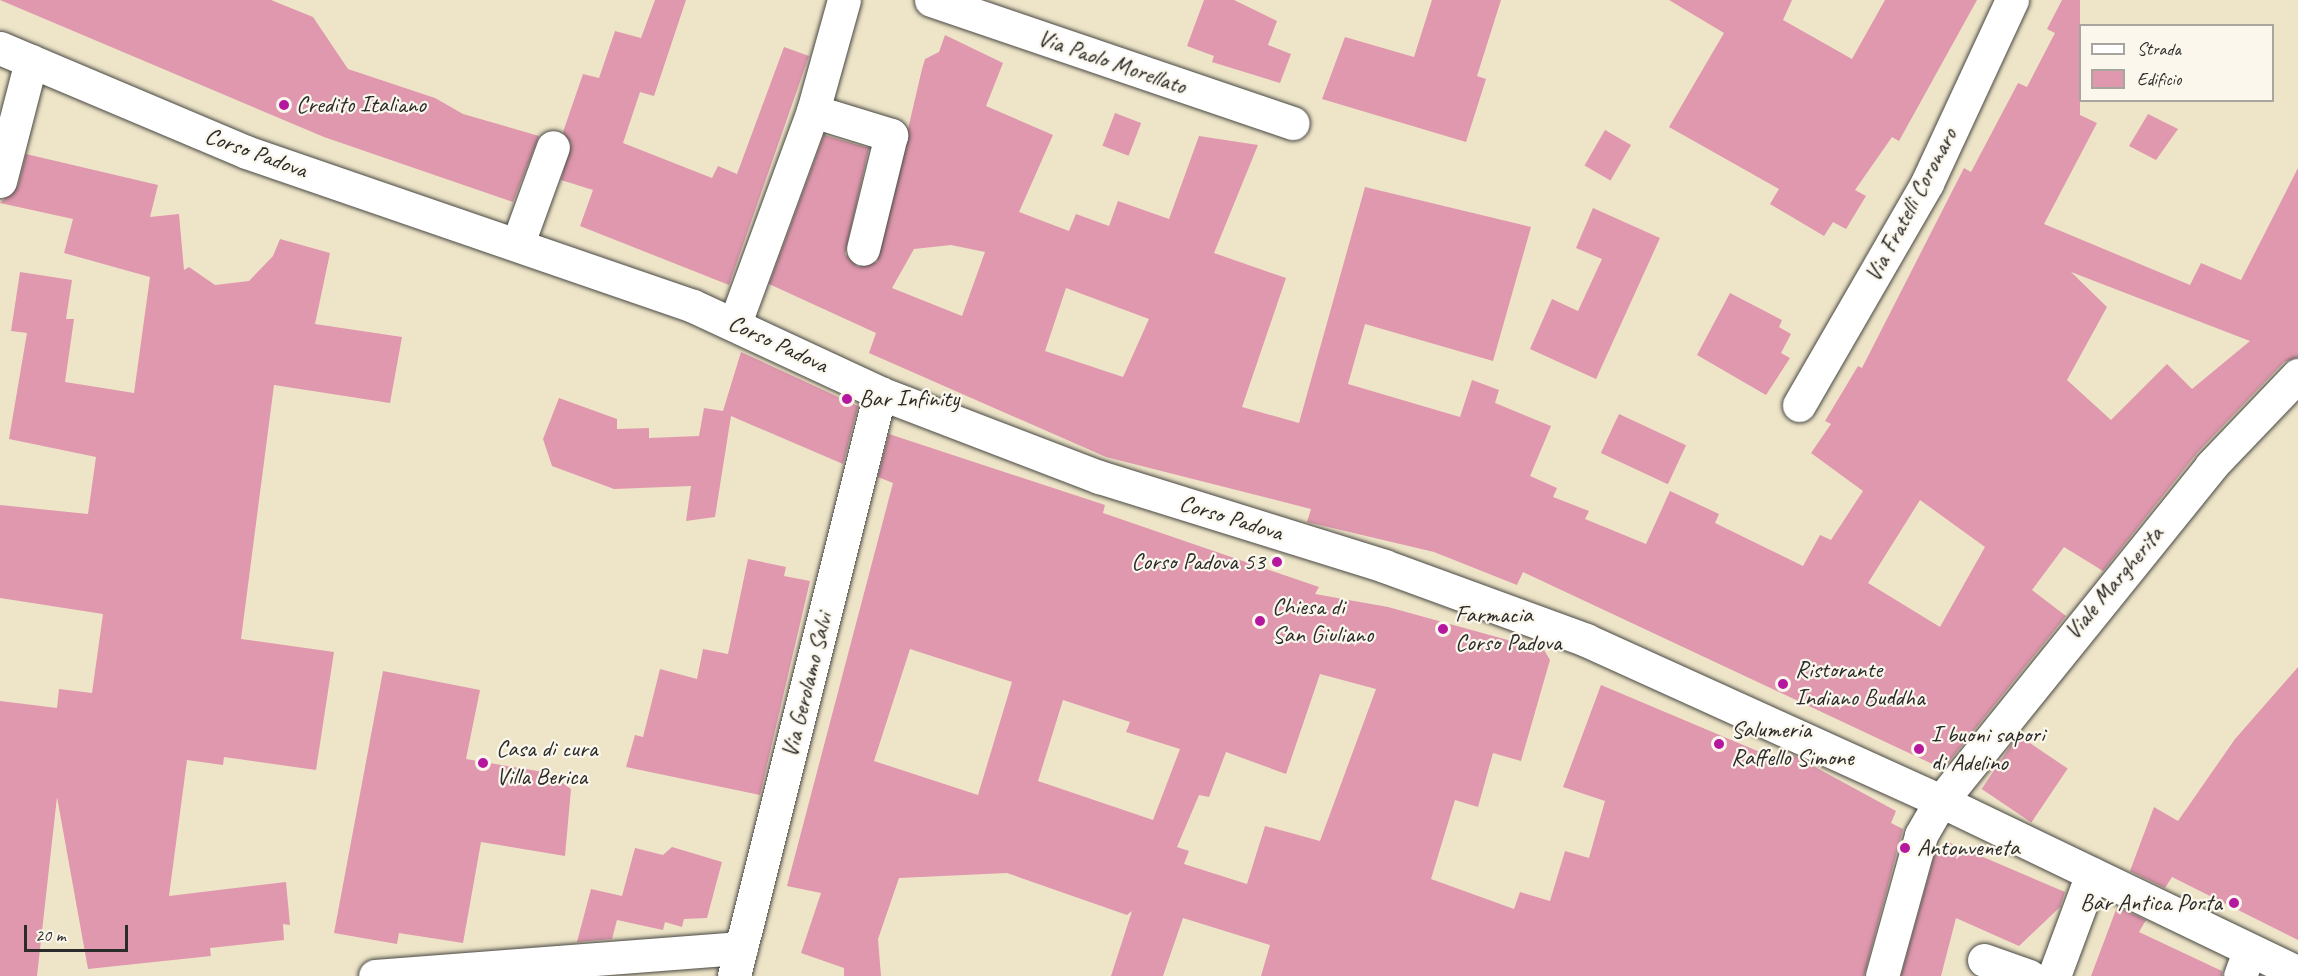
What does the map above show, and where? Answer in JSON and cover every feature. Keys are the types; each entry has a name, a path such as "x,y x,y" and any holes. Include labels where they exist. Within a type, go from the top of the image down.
{"street":[{"path":"735,323 813,111 844,0"},
{"name":"Via Paolo Morellato","path":"931,0 1293,123"},
{"name":"Via Fratelli Coronaro","path":"1799,405 1927,183 2013,0"},
{"name":"Corso Padova","path":"0,48 246,152 518,243 735,323 880,393 1099,477 1384,566 1586,640 1941,801 2092,873 2244,964 2298,973"},
{"path":"0,181 31,61"},
{"path":"813,111 891,135 863,249"},
{"path":"518,243 553,147"},
{"name":"Viale Margherita","path":"1882,976 1921,835 1941,801 2211,466 2298,375"},
{"name":"Via Gerolamo Salvi","path":"738,962 880,393"},
{"path":"2054,976 2092,873"},
{"path":"1984,960 2029,976"},
{"path":"375,976 738,962"}],"building":[{"path":"0,0 271,0 313,17 348,69 435,98 463,114 539,136 513,202 324,137"},
{"path":"655,0 686,0 654,96 640,92 623,143 712,178 718,166 737,174 784,47 809,56 729,285 580,226 593,190 561,180 571,144 563,132 583,74 599,78 615,31 641,38"},
{"path":"1204,0 1234,0 1277,21 1268,45 1291,54 1280,83 1212,62 1214,56 1187,46"},
{"path":"1432,0 1501,0 1477,76 1486,79 1466,142 1322,99 1345,37 1414,57"},
{"path":"1669,0 1792,0 1783,20 1852,59 1885,0 1977,0 1899,141 1892,137 1855,190 1866,196 1846,229 1833,222 1824,236 1770,204 1779,189 1669,127 1724,33"},
{"path":"2062,0 2080,0 2080,115 2097,123 2044,224 2190,285 2201,263 2241,280 2298,168 2298,357 2284,362 2197,453 2103,571 2064,547 2032,590 2066,616 1943,769 1523,572 1517,585 1434,552 1307,522 1311,509 1106,457 869,353 876,333 769,284 824,135 869,148 845,254 858,267 877,262 922,69 925,59 939,52 945,35 1003,63 986,106 1053,135 1019,212 1069,231 1076,214 1109,226 1118,201 1169,219 1199,136 1258,145 1214,253 1286,278 1242,407 1299,423 1365,187 1531,227 1493,361 1365,324 1348,384 1460,417 1472,380 1499,390 1495,403 1551,426 1530,476 1557,488 1553,497 1589,511 1585,519 1646,544 1670,491 1719,514 1715,523 1803,566 1820,535 1831,540 1863,491 1811,453 1831,424 1825,421 1858,366 1862,368 1964,168 1971,172 2018,83 2027,87 2055,33 2047,29","holes":["951,245 985,252 962,316 892,288 914,249","2071,272 2250,341 2192,389 2167,364 2111,420 2067,380 2107,307","1066,288 1149,319 1123,377 1045,351","1920,500 1985,547 1940,627 1868,583"]},
{"path":"1115,113 1141,123 1129,156 1102,146"},
{"path":"2148,114 2178,129 2156,160 2129,146"},
{"path":"1605,130 1631,145 1610,181 1584,166"},
{"path":"26,154 158,185 150,217 179,214 184,270 189,267 215,285 249,281 273,256 280,239 330,253 315,324 402,337 390,403 274,385 241,639 334,652 316,770 224,757 223,765 187,760 169,896 286,882 290,925 283,924 284,940 210,948 211,956 88,969 57,797 37,976 0,976 0,701 57,708 59,689 92,693 103,614 0,598 0,505 88,514 96,457 9,439 27,333 11,331 20,272 72,280 66,319 74,319 65,382 134,393 150,277 64,253 73,219 0,203 18,186"},
{"path":"1593,208 1660,238 1596,379 1530,349 1552,299 1578,311 1602,259 1576,248"},
{"path":"1730,293 1782,320 1779,327 1791,334 1781,353 1790,358 1766,395 1697,355"},
{"path":"741,352 858,406 843,464 731,416 715,517 686,521 691,486 614,489 552,466 543,439 559,398 617,419 617,429 649,428 649,438 699,436 704,408 723,411"},
{"path":"1619,414 1686,445 1668,484 1601,453"},
{"path":"889,434 1105,505 1103,513 1319,587 1315,594 1388,607 1544,650 1550,660 1521,761 1493,753 1478,807 1455,800 1431,879 1514,909 1520,892 1550,901 1565,851 1589,858 1605,801 1563,787 1601,685 1786,763 1791,754 1896,811 1891,823 1903,829 1864,976 1261,976 1270,945 1183,918 1163,976 1111,976 1132,911 1127,915 1007,873 899,878 878,939 881,976 844,976 844,968 801,953 821,893 787,886 893,483 878,477","holes":["910,649 1012,682 978,795 874,761","1320,674 1376,689 1320,841 1265,826 1247,884 1184,864 1189,851 1177,847 1199,795 1209,797 1226,752 1286,774","1063,700 1130,722 1126,732 1180,749 1153,820 1038,781"]},
{"path":"748,559 786,567 784,576 810,581 760,795 626,767 635,735 643,737 660,669 697,679 703,649 728,654"},
{"path":"2298,667 2298,940 2172,877 2165,888 2130,871 2154,807 2178,821 2235,739"},
{"path":"383,671 480,690 466,759 549,773 571,789 565,856 481,842 463,943 399,933 397,944 334,933"},
{"path":"2018,735 2068,769 2031,822 1982,789"},
{"path":"1948,842 2065,892 2060,907 2019,946 1956,918 1941,976 1901,976 1937,846 1945,850"},
{"path":"672,847 722,862 707,918 684,919 682,927 665,922 663,930 617,920 612,939 577,942 591,889 622,896 635,848 663,855"},
{"path":"2117,907 2146,920 2139,932 2222,971 2222,976 2091,976"}],"place":[{"name":"Credito Italiano","path":"284,105"},
{"name":"Bar Infinity","path":"847,399"},
{"name":"Corso Padova 53","path":"1277,562"},
{"name":"Chiesa di San Giuliano","path":"1260,621"},
{"name":"Farmacia Corso Padova","path":"1443,629"},
{"name":"Ristorante Indiano Buddha","path":"1783,684"},
{"name":"Salumeria Raffello Simone","path":"1719,744"},
{"name":"I buoni sapori di Adelino","path":"1919,749"},
{"name":"Casa di cura Villa Berica","path":"483,763"},
{"name":"Antonveneta","path":"1905,848"},
{"name":"Bar Antica Porta","path":"2234,903"}]}
